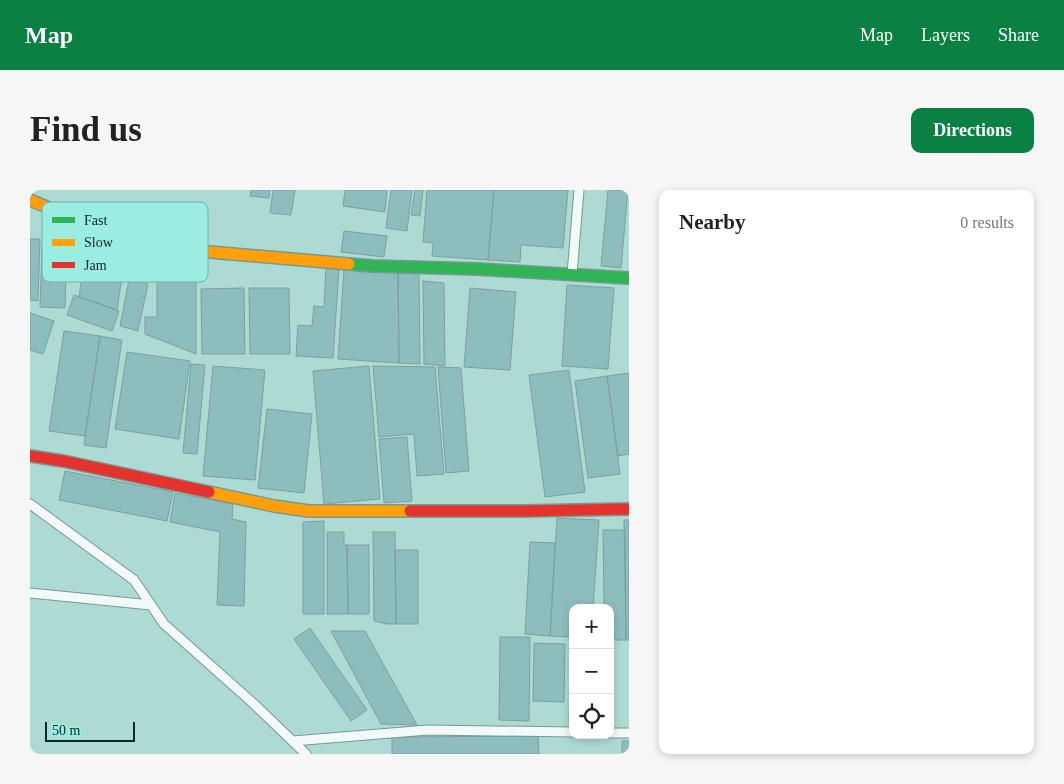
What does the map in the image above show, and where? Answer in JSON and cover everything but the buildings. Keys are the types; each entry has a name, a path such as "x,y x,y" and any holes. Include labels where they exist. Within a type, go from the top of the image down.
{"street":[{"path":"572,274 579,190"},
{"path":"30,200 42,205"},
{"path":"208,252 372,266 476,268 629,278"},
{"path":"30,456 63,461 274,506 309,511 629,509"},
{"path":"30,504 134,580 164,624 254,704 306,754"},
{"path":"30,593 151,605"},
{"path":"293,741 428,730 569,732"},
{"path":"614,733 629,733"}],"traffic: fast":[{"path":"349,264 629,278"}],"traffic: slow":[{"path":"30,200 42,205"},
{"path":"208,252 349,264"},
{"path":"209,492 274,506 309,511 410,511"}],"traffic: jam":[{"path":"30,456 63,461 209,492"},
{"path":"410,511 629,509"}]}
